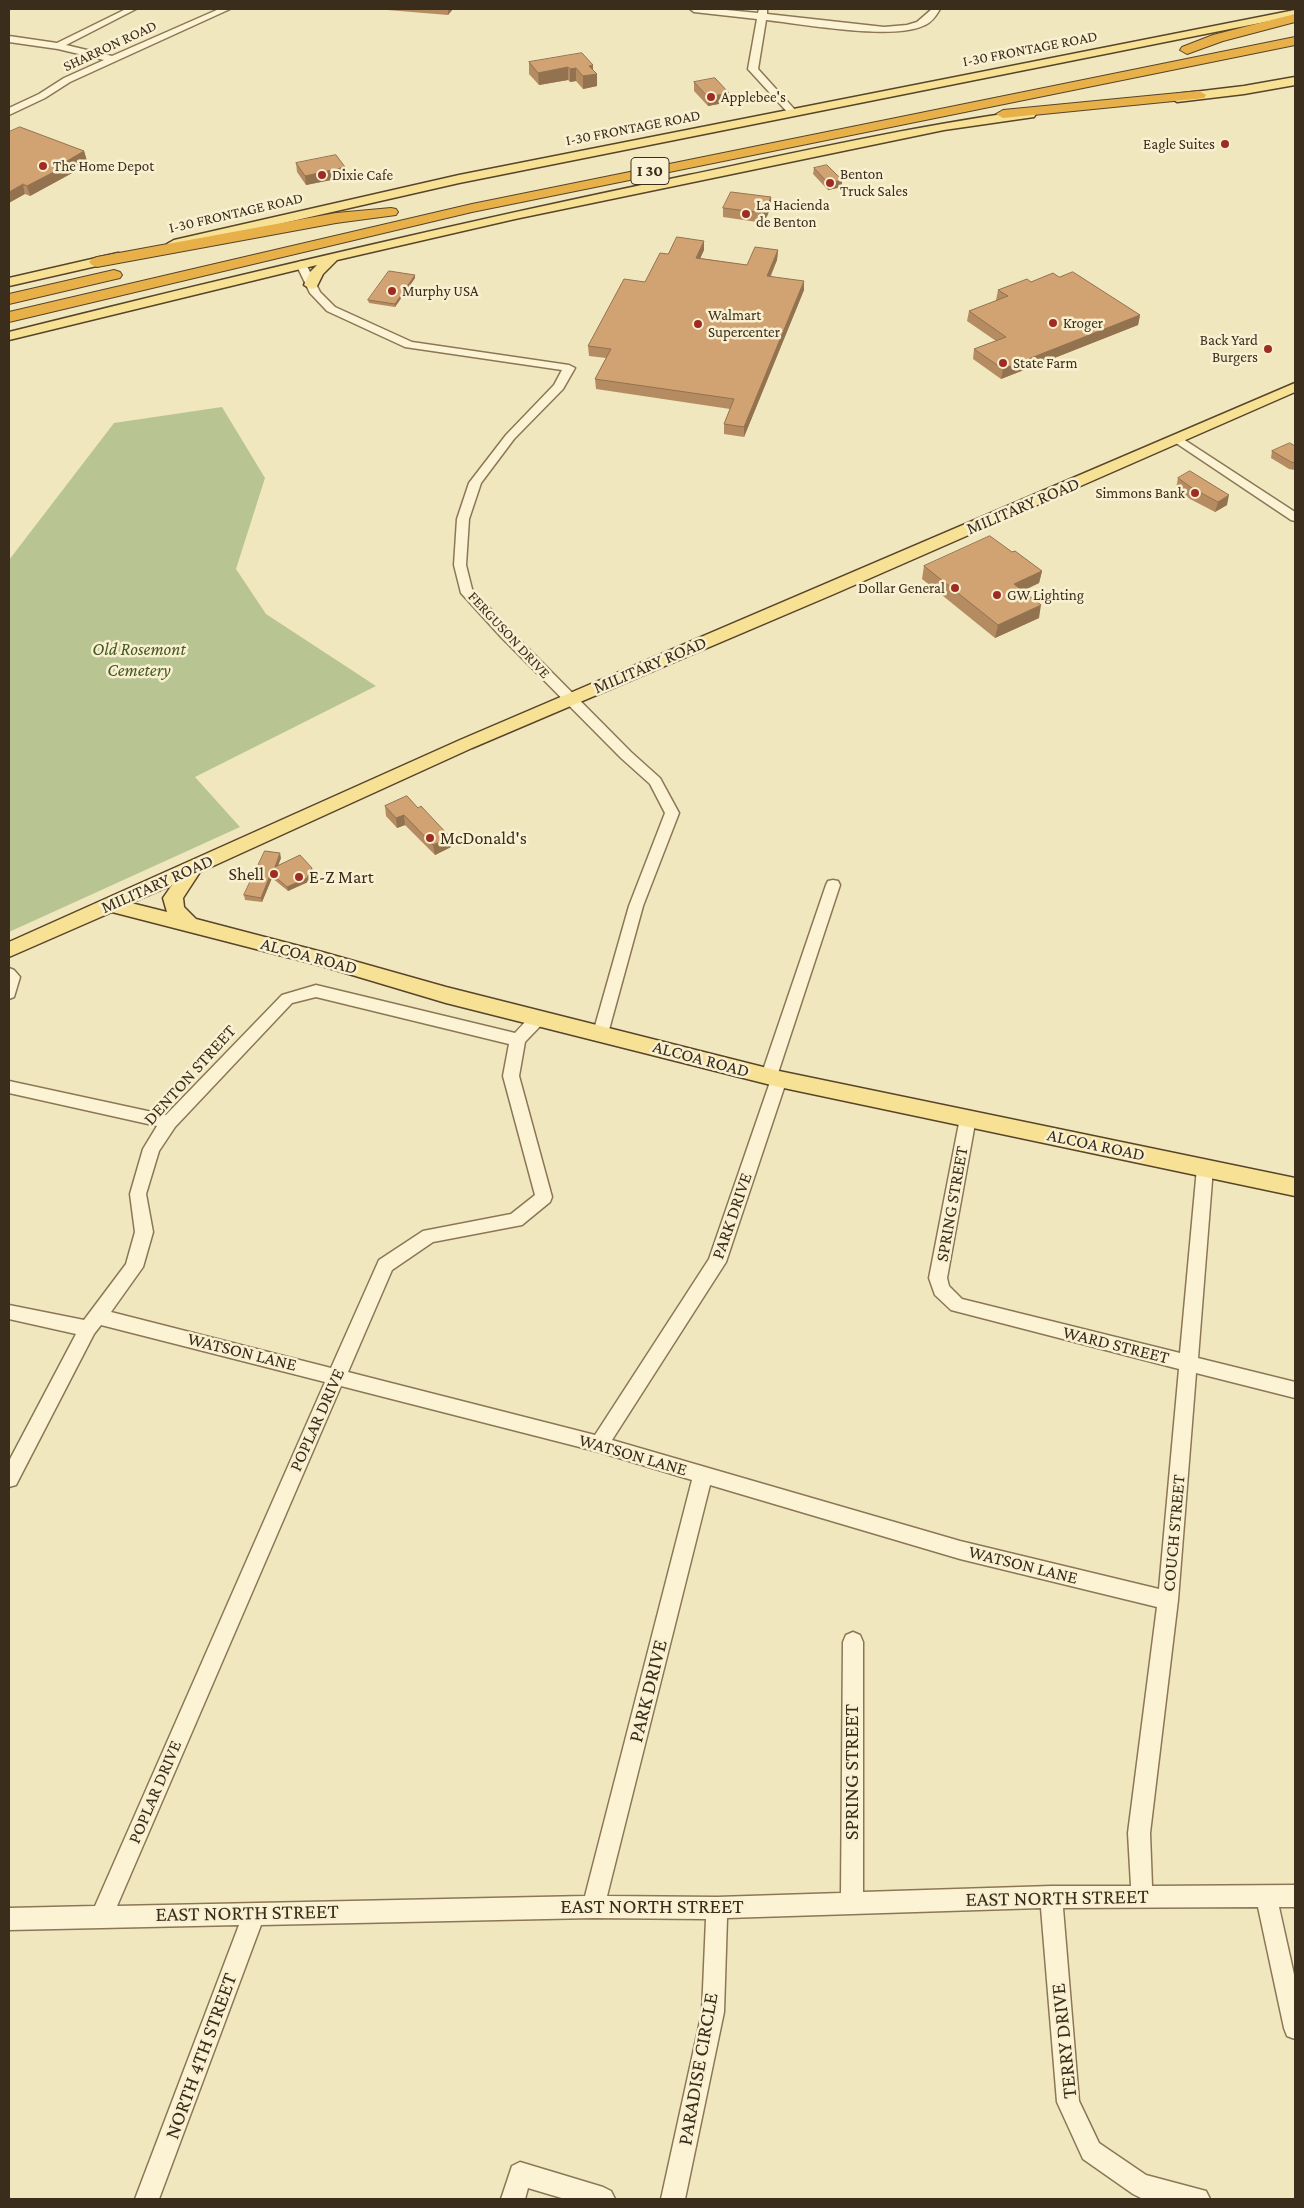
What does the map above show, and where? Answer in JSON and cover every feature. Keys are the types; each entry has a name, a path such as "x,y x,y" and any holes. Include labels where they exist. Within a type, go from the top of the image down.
{"highway":[{"path":"1187,50 1218,38 1295,18"},
{"path":"928,100 1295,28"},
{"name":"I 30","path":"9,317 472,208 1295,41"},
{"path":"845,131 1082,105 1199,95"},
{"name":"I 30","path":"152,266 391,212 912,104"},
{"path":"97,262 336,218 391,212"},
{"path":"9,299 123,273"}],"main road":[{"name":"I-30 FRONTAGE ROAD","path":"9,282 434,184 1295,13"},
{"path":"9,336 301,264 515,215 944,126 1254,88 1295,81"},
{"path":"311,285 317,272 332,257"},
{"name":"MILITARY ROAD","path":"9,950 570,698 1295,387"},
{"path":"189,924 174,909 173,898 193,867"},
{"name":"ALCOA ROAD","path":"112,905 189,924 446,995 774,1078 1295,1187"}],"street":[{"path":"58,46 132,9"},
{"name":"SHARRON ROAD","path":"9,112 42,96 67,80 226,9"},
{"path":"694,9 763,13 884,30 907,29 923,24 934,14 936,9"},
{"path":"763,13 752,68 793,114"},
{"path":"9,39 58,46 112,59"},
{"name":"FERGUSON DRIVE","path":"301,264 315,293 331,308 409,345 569,368 559,387 510,437 474,483 463,519 460,565 466,590 570,698 655,781 672,812 636,906 601,1033"},
{"path":"1177,439 1295,517"},
{"name":"PARK DRIVE","path":"599,1444 718,1262 833,885"},
{"path":"9,974 12,977 9,993"},
{"name":"DENTON STREET","path":"9,1479 92,1322 134,1267 144,1232 138,1194 151,1149 169,1122 287,999 316,992 518,1040"},
{"path":"518,1040 540,1018"},
{"name":"POPLAR DRIVE","path":"102,1916 336,1375 386,1266 429,1236 516,1220 544,1197 511,1076 518,1040"},
{"path":"9,1087 169,1122"},
{"name":"SPRING STREET","path":"941,1290 938,1278 968,1118"},
{"name":"COUCH STREET","path":"1142,1897 1139,1833 1168,1600 1206,1168"},
{"name":"WARD STREET","path":"941,1290 957,1305 1295,1390"},
{"name":"WATSON LANE","path":"9,1312 92,1322 336,1375 599,1444 960,1550 1168,1600"},
{"name":"PARK DRIVE","path":"593,1907 703,1475"},
{"name":"SPRING STREET","path":"852,1902 853,1642"},
{"path":"1266,1896 1295,2028"},
{"name":"EAST NORTH STREET","path":"9,1919 593,1907 717,1908 852,1902 1051,1897 1295,1896"},
{"name":"TERRY DRIVE","path":"1051,1897 1068,2102 1091,2151 1141,2186 1198,2199"},
{"name":"PARADISE CIRCLE","path":"673,2199 713,2012 717,1908"},
{"name":"NORTH 4TH STREET","path":"147,2199 254,1913"},
{"path":"513,2199 520,2174 603,2199"}],"green space":[{"name":"Old Rosemont Cemetery","path":"222,407 265,478 236,569 266,614 376,686 195,777 240,827 9,932 9,560 114,423"}],"building":[{"path":"582,53 593,65 589,66 597,74 583,76 576,68 570,69 568,67 538,73 529,62"},
{"path":"715,78 729,93 708,97 694,82"},
{"name":"The Home Depot","path":"20,127 84,151 67,161 71,163 27,186 23,184 9,192 9,132"},
{"path":"336,155 345,167 305,176 296,163"},
{"path":"827,165 842,180 828,183 814,168"},
{"path":"731,192 771,197 764,213 723,208"},
{"name":"Walmart Supercenter","path":"677,237 704,241 696,258 747,265 755,247 778,250 767,276 804,281 744,427 724,424 734,399 595,379 611,349 588,346 624,279 645,282 660,253 668,254"},
{"name":"Murphy USA","path":"389,271 415,275 395,304 368,300"},
{"name":"Kroger","path":"1073,272 1140,315 1003,369 974,349 1006,337 969,311 1008,296 998,290 1027,279 1031,282 1053,273 1059,277"},
{"path":"1290,443 1295,446 1295,463 1272,451"},
{"path":"1190,471 1229,495 1218,502 1178,478"},
{"path":"990,536 1012,552 1015,551 1042,571 1014,584 1041,605 998,625 924,566"},
{"path":"407,796 418,808 421,806 450,837 433,845 404,815 396,818 385,806"},
{"path":"265,851 280,853 275,867 300,855 312,868 307,878 287,887 271,873 261,898 244,895"}],"place":[{"name":"Applebee's","path":"711,97"},
{"name":"Eagle Suites","path":"1225,144"},
{"name":"The Home Depot","path":"43,166"},
{"name":"Dixie Cafe","path":"322,175"},
{"name":"Benton Truck Sales","path":"830,183"},
{"name":"La Hacienda de Benton","path":"746,214"},
{"name":"Murphy USA","path":"392,291"},
{"name":"Kroger","path":"1053,323"},
{"name":"Walmart Supercenter","path":"698,324"},
{"name":"Back Yard Burgers","path":"1268,349"},
{"name":"State Farm","path":"1003,363"},
{"name":"Simmons Bank","path":"1195,493"},
{"name":"Dollar General","path":"955,588"},
{"name":"GW Lighting","path":"997,595"},
{"name":"McDonald's","path":"430,838"},
{"name":"Shell","path":"274,874"},
{"name":"E-Z Mart","path":"299,877"}]}
